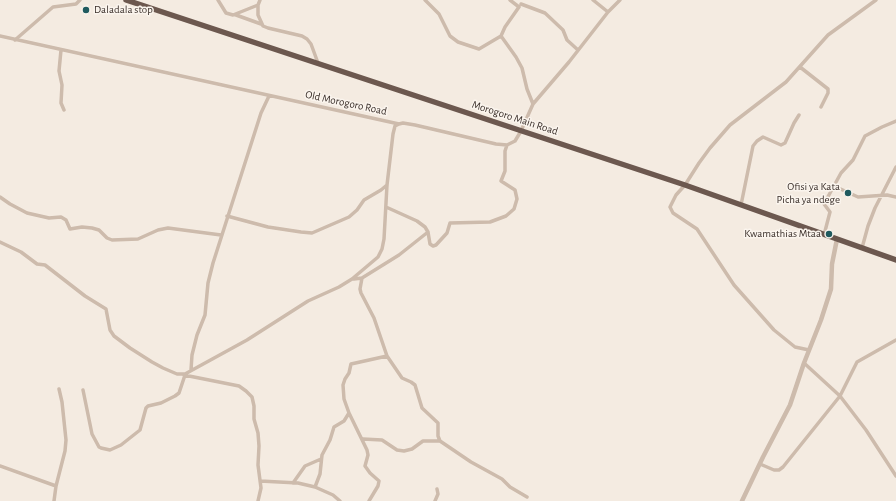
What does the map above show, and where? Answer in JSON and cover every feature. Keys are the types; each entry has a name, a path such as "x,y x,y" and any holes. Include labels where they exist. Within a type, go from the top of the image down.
{"highway":[{"name":"Morogoro Main Road","path":"126,0 685,185 896,260"}],"street":[{"path":"15,40 53,7 76,4 80,0"},
{"path":"218,0 226,13 261,24 268,28 302,36 307,39 311,44 319,64"},
{"path":"260,0 258,5 258,14 261,24"},
{"path":"425,0 439,14 450,36 458,42 479,49 502,36 505,27 524,0"},
{"path":"510,0 520,6 545,13 563,30 568,42 578,50"},
{"path":"593,0 608,12"},
{"path":"386,207 417,221 428,232 430,244 432,246 434,246 447,233 450,223 494,221 506,216 514,209 517,199 515,190 501,181 505,172 505,152 507,145 516,140 533,104 608,12 620,0"},
{"path":"809,350 795,347 774,330 734,285 697,229 670,210 671,204 710,148 730,125 786,82 828,35 876,0"},
{"path":"235,15 258,5"},
{"name":"Old Morogoro Road","path":"0,36 269,96 324,106 399,124 403,123 415,125 496,144 507,145"},
{"path":"502,36 522,68 527,89 533,104"},
{"path":"61,50 59,71 62,85 61,103 64,110"},
{"path":"800,67 828,89 828,93 820,107"},
{"path":"191,370 196,335 206,315 208,283 221,235 261,113 269,96"},
{"path":"741,205 753,146 763,137 781,145 785,143 799,115"},
{"path":"824,235 830,212 824,204 841,173 853,160 865,136 896,121"},
{"path":"83,390 92,434 99,447 110,450 121,445 140,430 146,408 148,406 161,403 179,393 183,375 247,340 308,301 339,287 372,264 380,253 384,238 387,185 393,134 395,126 399,124"},
{"path":"862,248 868,226 880,196 896,167"},
{"path":"227,216 268,227 312,233 349,217 357,210 364,200 387,185"},
{"path":"834,186 858,196 896,198"},
{"path":"0,197 32,215 49,218 61,217 66,220 70,229 82,227 92,228 99,230 107,238 112,240 138,239 158,230 168,228 221,235"},
{"path":"352,279 362,278 398,255 428,232"},
{"path":"742,501 790,405 831,289 832,264 837,239"},
{"path":"0,242 21,252 37,264 46,265 85,296 106,308 110,330 114,336 152,362 170,371 183,375 239,386 252,397 254,419 259,437 258,465 261,488 258,501"},
{"path":"362,278 360,289 361,293 374,318 387,356 402,378 412,382 415,385 422,408 438,423 438,436 440,441 471,462 502,479 510,488 526,497"},
{"path":"760,464 774,470 778,470 782,467 840,396 857,362 896,340"},
{"path":"369,501 378,486 379,481 365,466 368,452 349,413 344,399 343,385 349,373 351,364 387,356"},
{"path":"804,363 840,396 866,430 896,476"},
{"path":"54,501 66,440 62,402 59,390"},
{"path":"315,487 320,474 321,459 334,427 344,421 349,413"},
{"path":"362,439 382,440 397,450 404,451 412,449 424,442 440,441"},
{"path":"294,483 305,466 321,459"},
{"path":"0,466 56,486"},
{"path":"260,481 294,483 315,487 334,495 340,501"},
{"path":"434,501 438,494 437,489"}],"place":[{"name":"Daladala stop","path":"86,10"},
{"name":"Ofisi ya Kata Picha ya ndege","path":"848,193"},
{"name":"Kwamathias Mtaa","path":"829,234"}]}
